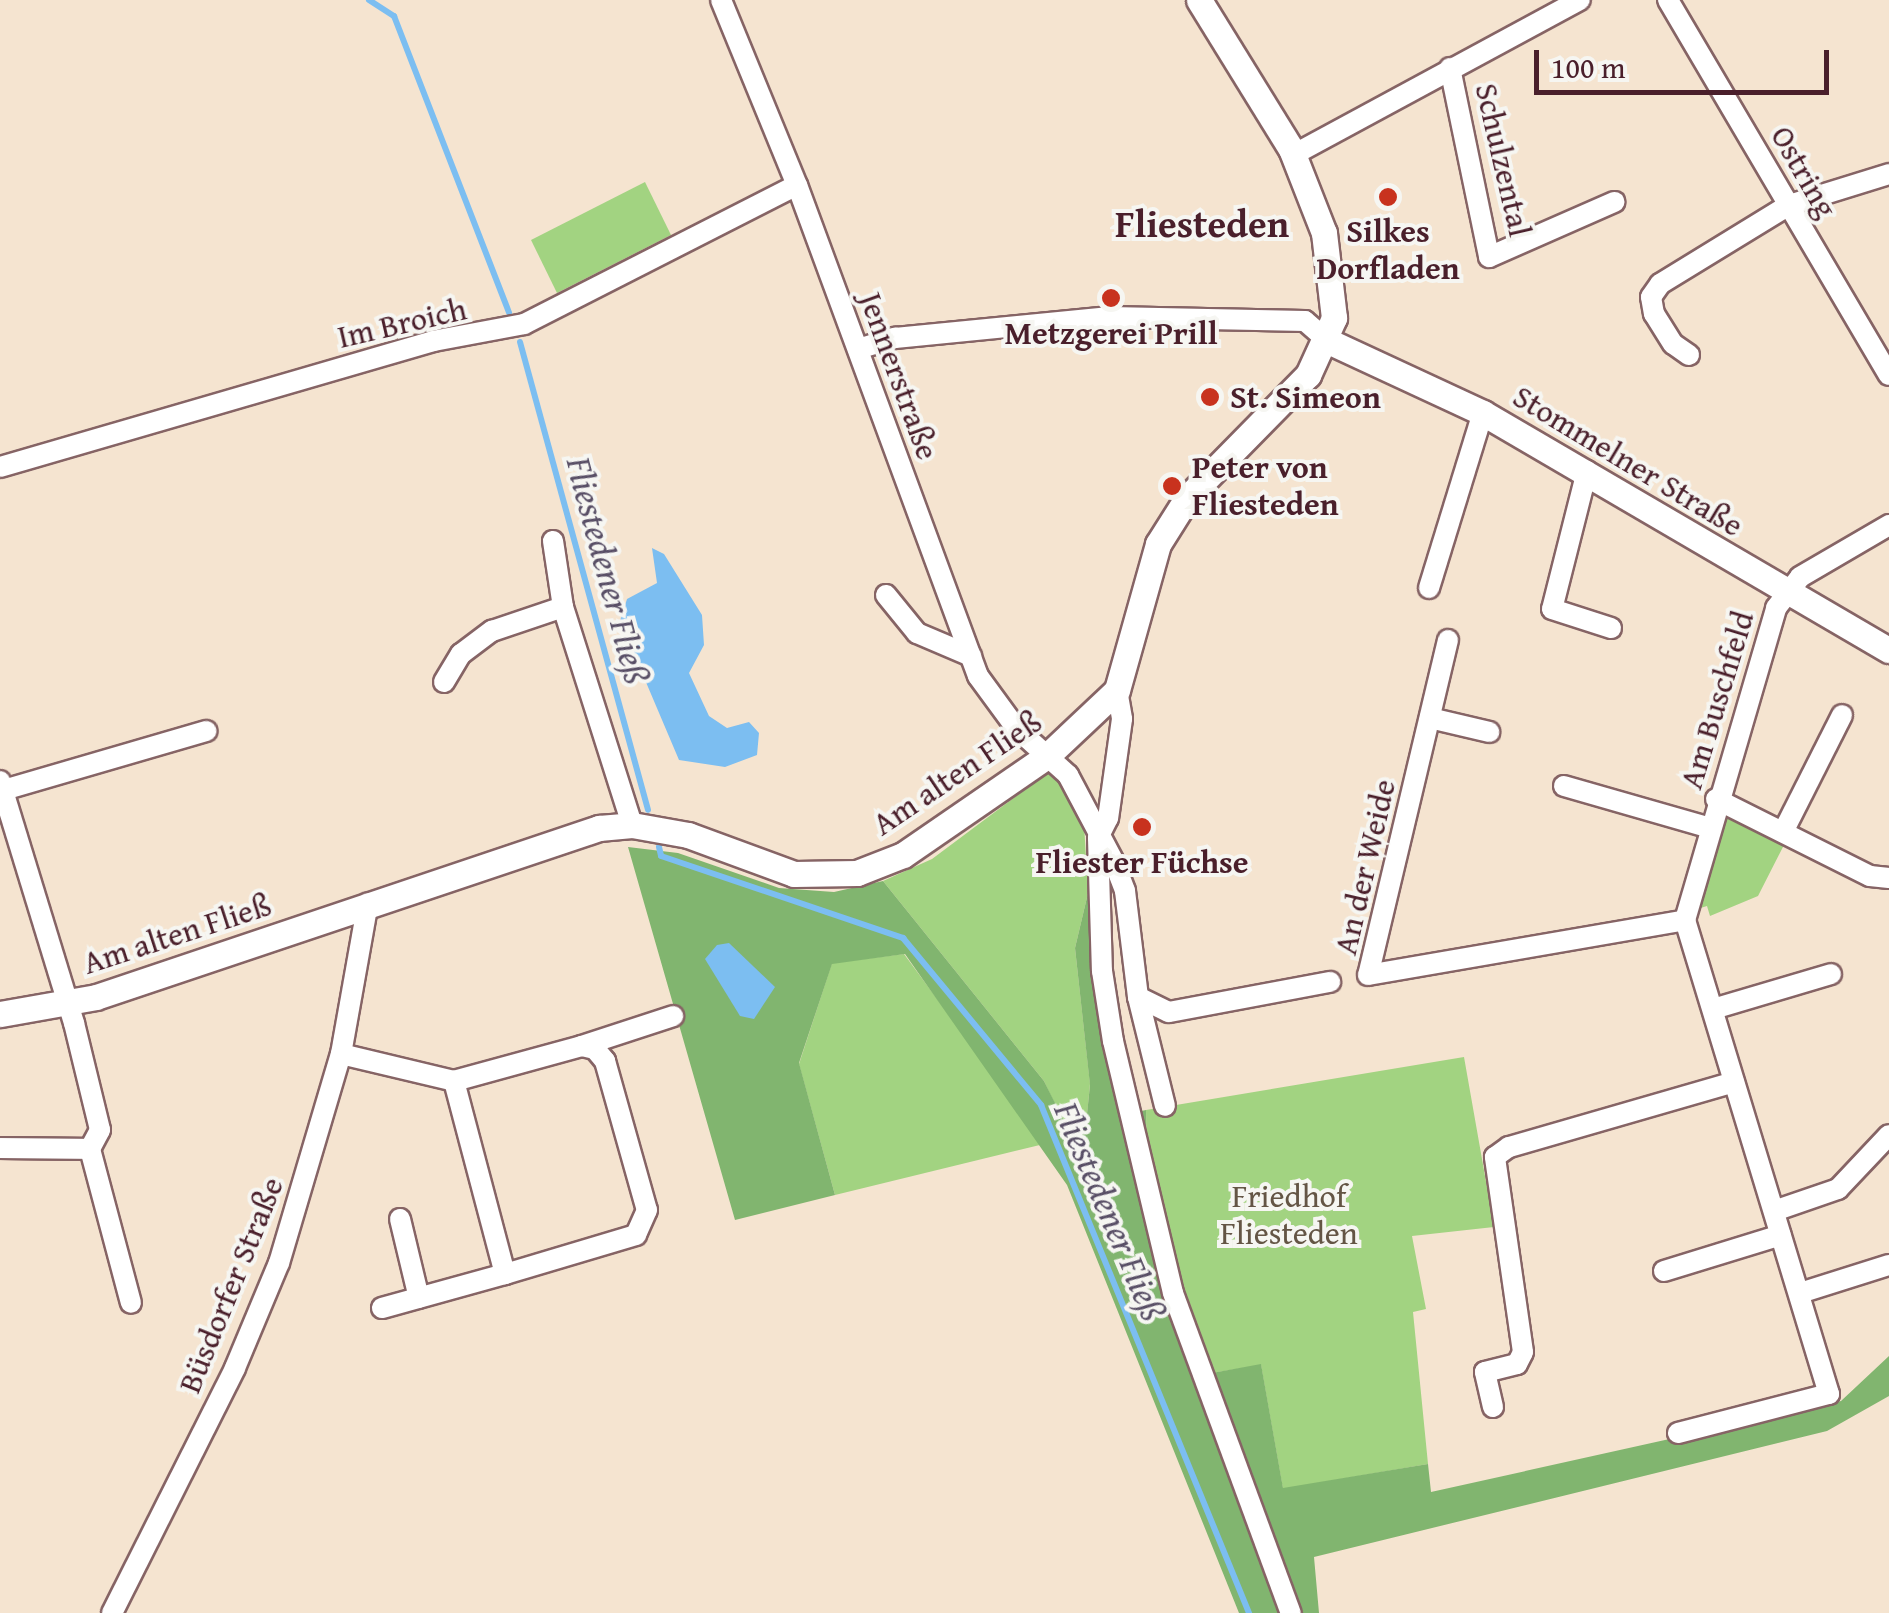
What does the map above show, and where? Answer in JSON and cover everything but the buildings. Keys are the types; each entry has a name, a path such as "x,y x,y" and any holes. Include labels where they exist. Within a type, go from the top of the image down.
{"main road":[{"path":"1117,690 1158,544 1186,498 1308,376 1328,341 1336,294 1331,264 1294,155 1199,0"},
{"name":"Stommelner Straße","path":"1328,341 1483,413 1889,650"},
{"name":"Am alten Fließ","path":"0,1014 69,1004 581,833 632,825 688,835 794,874 856,873 903,855 1047,756 1117,690"}],"street":[{"name":"Jennerstraße","path":"720,0 797,185 970,656 1016,728 1068,775 1125,891 1138,997 1165,1106"},
{"path":"1294,155 1580,0"},
{"name":"Ostring","path":"1668,0 1889,374"},
{"name":"Schulzental","path":"1450,68 1489,257 1614,202"},
{"path":"1689,355 1673,344 1651,297 1660,284 1789,205 1889,174"},
{"name":"Im Broich","path":"0,467 433,341 524,324 797,185"},
{"path":"858,350 895,338 1110,316 1305,321 1328,341"},
{"path":"1429,588 1483,413"},
{"path":"1587,471 1552,609 1611,628"},
{"path":"1788,592 1800,576 1889,525"},
{"path":"553,541 564,607 632,825"},
{"name":"Am Buschfeld","path":"1685,920 1716,800 1770,622 1788,592"},
{"path":"886,595 916,633 970,656"},
{"path":"444,682 462,654 492,631 564,607"},
{"name":"An der Weide","path":"1448,640 1368,975 1685,920"},
{"path":"1117,690 1122,719 1108,818 1098,838 1102,971 1144,1192 1173,1293 1291,1613"},
{"path":"1783,832 1842,715"},
{"path":"1430,718 1489,732"},
{"path":"131,1302 90,1149 100,1130 69,1004 1,787 206,731"},
{"name":"Am Buschfeld","path":"1564,786 1710,828"},
{"path":"1716,800 1870,876 1889,878"},
{"name":"Büsdorfer Straße","path":"112,1613 235,1368 279,1264 341,1054 368,904"},
{"path":"1678,1432 1829,1394 1685,920"},
{"path":"1712,1008 1831,974"},
{"path":"1138,997 1169,1012 1330,982"},
{"path":"341,1054 454,1081 673,1016"},
{"path":"382,1308 624,1241 644,1224 647,1210 605,1060 582,1046"},
{"path":"454,1081 505,1274"},
{"path":"1493,1407 1485,1372 1517,1364 1523,1352 1495,1157 1536,1140 1734,1082"},
{"path":"1774,1211 1838,1189 1889,1135"},
{"path":"0,1148 90,1149"},
{"path":"400,1219 419,1298"},
{"path":"1664,1271 1782,1236"},
{"path":"1800,1293 1889,1265"}],"green space":[{"path":"645,182 671,235 557,293 531,240"},
{"path":"1054,768 1084,823 1088,893 1075,948 1090,1084 1087,1115 1063,1121 1044,1081 883,881 932,859"},
{"path":"1723,814 1785,843 1758,896 1710,916 1707,906 1694,910"},
{"path":"628,847 678,853 779,888 834,892 883,881 1044,1081 1064,1121 1087,1114 1090,1085 1075,948 1088,893 1092,978 1122,1115 1146,1110 1147,1155 1178,1286 1212,1373 1261,1364 1283,1488 1428,1464 1431,1492 1841,1401 1889,1356 1889,1396 1827,1431 1314,1557 1319,1613 1239,1613 1067,1185 905,954 832,964 799,1063 835,1195 735,1220"},
{"path":"904,954 1044,1144 835,1195 799,1064 832,963"},
{"name":"Friedhof Fliesteden","path":"1464,1057 1494,1227 1412,1236 1426,1309 1413,1312 1428,1464 1283,1489 1261,1365 1212,1373 1178,1286 1147,1155 1146,1110"}],"water":[{"path":"652,548 664,554 702,615 704,645 689,673 709,716 727,728 749,722 759,733 757,755 725,767 679,760 620,621 627,599 657,583"},
{"path":"729,943 775,987 754,1019 740,1016 705,959 717,945"}],"waterway":[{"name":"Fliestedener Fließ","path":"369,0 394,16 509,312"},
{"name":"Fliestedener Fließ","path":"520,342 648,810"},
{"name":"Fliestedener Fließ","path":"659,847 661,856 903,938 1041,1105 1249,1613"}],"place":[{"name":"Silkes Dorfladen","path":"1388,197"},
{"name":"Metzgerei Prill","path":"1111,298"},
{"name":"St. Simeon","path":"1210,397"},
{"name":"Peter von Fliesteden","path":"1172,486"},
{"name":"Fliester Füchse","path":"1142,827"}],"district":[{"name":"Fliesteden","path":"1202,224"}]}
